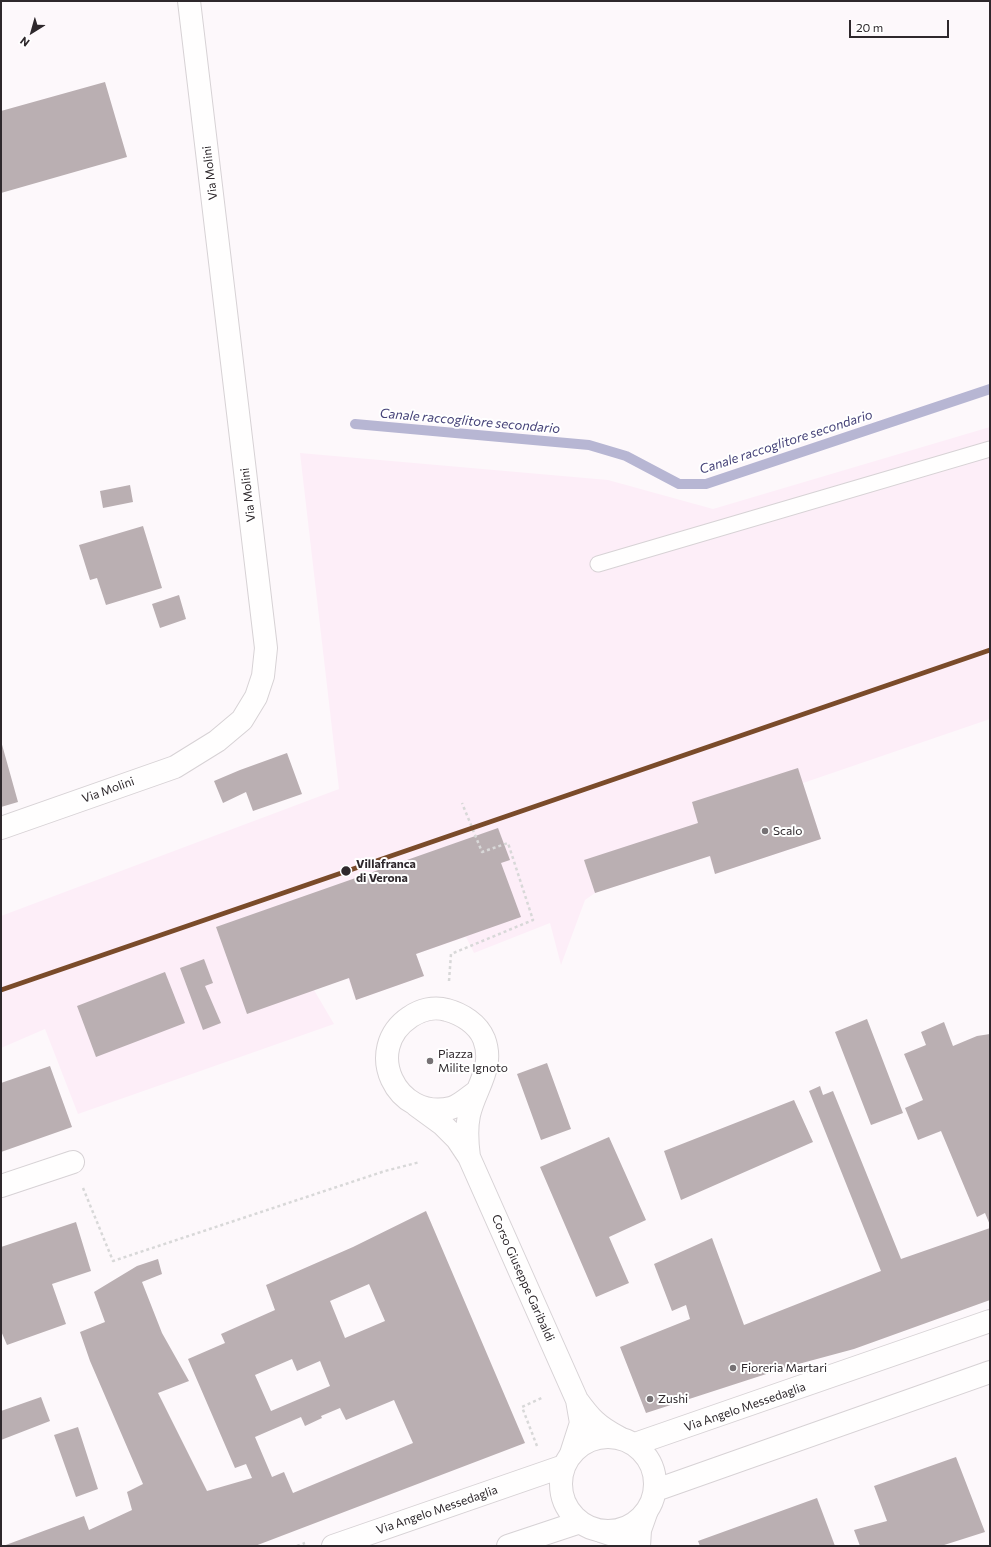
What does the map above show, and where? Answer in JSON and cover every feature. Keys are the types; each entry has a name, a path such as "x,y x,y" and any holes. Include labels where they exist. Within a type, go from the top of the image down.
{"main road":[{"name":"Via Molini","path":"1,828 174,767 217,741 242,720 256,698 263,676 266,648 189,1"},
{"path":"434,1008 446,1009 463,1016 474,1024 483,1038 488,1057 483,1081 476,1092 469,1115 466,1133 469,1157 457,1139 442,1124 401,1095 390,1077 386,1062 388,1044 402,1022 417,1012 434,1008"},
{"path":"416,1105 435,1110 452,1108 476,1092"},
{"name":"Corso Giuseppe Garibaldi","path":"469,1157 574,1392 592,1419 603,1429 626,1441"},
{"path":"1,1186 73,1162"},
{"name":"Via Angelo Messedaglia","path":"626,1441 990,1321"},
{"path":"656,1490 990,1372"},
{"name":"Corso Giuseppe Garibaldi","path":"567,1460 580,1423 574,1392"},
{"path":"629,1546 619,1537 590,1528 580,1522 569,1511 562,1496 561,1481 567,1460 580,1445 592,1439 604,1436 626,1441 645,1453 652,1464 656,1490 640,1530 639,1546"},
{"name":"Via Angelo Messedaglia","path":"333,1546 567,1460"},
{"path":"601,1531 614,1531 626,1528 637,1522 646,1513"},
{"path":"508,1546 580,1522"}],"lane":[{"path":"598,564 990,449"}],"path":[{"path":"446,1009 452,954 533,920 508,843 482,852 462,802"},
{"path":"73,1162 113,1261 385,1172 420,1162"},
{"path":"538,1447 522,1407 574,1392"}],"shaded area":[{"path":"990,427 990,719 803,783 821,839 715,874 709,856 595,893 585,900 561,965 550,923 474,953 466,937 416,954 424,976 356,1000 348,978 314,990 334,1024 78,1114 45,1029 1,1048 1,916 339,789 300,453 608,480 713,509"}],"building":[{"path":"105,82 127,157 1,193 1,111"},
{"path":"130,485 133,502 103,508 100,491"},
{"path":"143,526 162,588 106,605 97,578 90,580 79,545"},
{"path":"179,595 186,619 160,628 152,604"},
{"path":"1,741 18,802 1,807"},
{"path":"287,753 302,794 253,811 246,792 223,803 214,781"},
{"path":"798,768 821,839 715,874 710,856 595,893 584,860 698,823 692,802"},
{"path":"498,828 510,860 501,863 521,917 416,954 424,976 356,1000 349,978 247,1014 216,927"},
{"path":"204,959 213,983 205,986 221,1023 203,1030 180,968"},
{"path":"165,972 185,1023 96,1057 77,1006"},
{"path":"867,1019 903,1113 871,1125 835,1032"},
{"path":"944,1022 953,1046 977,1036 990,1034 990,1225 985,1213 977,1217 941,1131 918,1140 905,1108 923,1100 904,1054 926,1045 921,1032"},
{"path":"547,1063 571,1129 541,1140 517,1074"},
{"path":"50,1066 72,1127 1,1152 1,1083"},
{"path":"820,1086 823,1095 833,1091 901,1259 990,1228 990,1300 854,1349 791,1366 646,1413 620,1347 690,1319 686,1305 672,1311 654,1264 712,1238 744,1325 881,1271 809,1091"},
{"path":"794,1100 813,1142 681,1200 664,1151"},
{"path":"609,1137 646,1220 609,1237 629,1283 596,1297 540,1167"},
{"path":"426,1211 525,1443 255,1546 3,1546 84,1516 89,1530 132,1510 127,1492 143,1484 90,1361 80,1332 105,1322 94,1292 137,1266 158,1259 162,1274 142,1282 162,1333 189,1381 158,1393 207,1491 252,1478 246,1464 235,1468 188,1359 225,1343 221,1334 275,1310 266,1285 353,1247","holes":["369,1284 385,1321 345,1338 330,1301","292,1359 297,1371 320,1361 330,1386 271,1411 255,1375","394,1400 413,1443 293,1493 284,1472 272,1477 255,1437 301,1417 305,1426 322,1418 321,1416 340,1408 346,1420"]},
{"path":"76,1222 91,1271 52,1284 66,1324 7,1345 1,1331 1,1247"},
{"path":"41,1397 50,1421 1,1440 1,1411"},
{"path":"78,1427 98,1489 76,1497 54,1435"},
{"path":"956,1457 985,1532 941,1546 860,1546 854,1530 887,1521 874,1486"},
{"path":"817,1498 835,1546 700,1546 698,1541"}],"waterway":[{"name":"Canale raccoglitore secondario","path":"355,424 589,445 626,456 679,484 706,484 990,389"}],"transit line":[{"path":"1,990 990,650"}],"place":[{"name":"Scalo","path":"765,831"},
{"name":"Villafranca di Verona","path":"346,871"},
{"name":"Piazza Milite Ignoto","path":"430,1061"},
{"name":"Fioreria Martari","path":"733,1368"},
{"name":"Zushi","path":"650,1399"}]}
